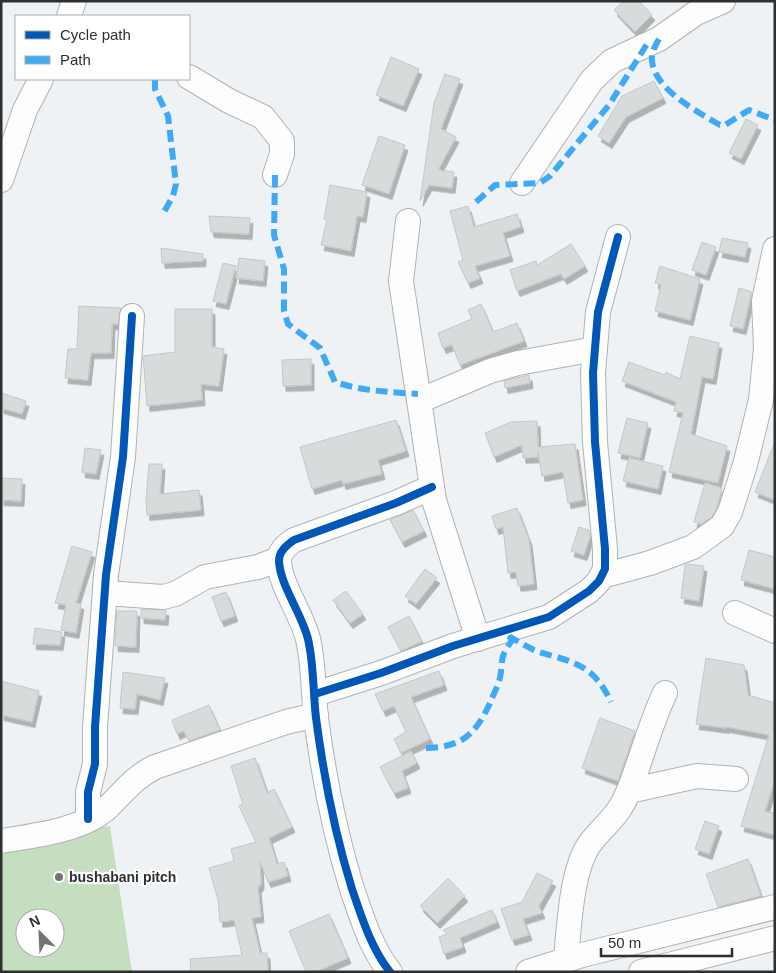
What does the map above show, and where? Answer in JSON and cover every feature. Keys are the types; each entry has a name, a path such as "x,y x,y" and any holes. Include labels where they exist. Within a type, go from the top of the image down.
{"street":[{"path":"522,184 592,80 612,61 659,39 696,13 723,1"},
{"path":"190,78 263,117 282,141 282,154 275,175"},
{"path":"1,180 24,110 41,80"},
{"path":"408,221 401,281 434,500 478,639"},
{"path":"1,841 68,827 88,819 107,808 138,776 155,767 286,722 316,705 478,639 549,617 588,591 602,576 605,569 605,549 595,442 595,349 598,312 618,236"},
{"path":"602,576 650,563 693,547 722,526 730,512 745,465 761,400 766,348 764,301 775,249"},
{"path":"88,819 88,792 95,764 95,727 105,593 123,457 132,316"},
{"path":"419,401 490,371 518,363 595,349"},
{"path":"390,972 378,958 361,918 340,851 331,815 308,639 303,622 284,578 279,559 284,548 294,540 396,503 432,487"},
{"path":"105,593 164,597 175,594 205,577 258,567 279,559"},
{"path":"735,613 775,631"},
{"path":"566,960 572,902 582,858 591,842 615,817 629,791 664,693"},
{"path":"629,791 696,776 736,779"},
{"path":"528,972 655,936 775,907"},
{"path":"655,936 670,965"},
{"path":"641,972 775,938"}],"green space":[{"name":"bushabani pitch","path":"110,826 132,972 1,972 1,836"}],"building":[{"path":"624,1 639,1 652,15 635,32 614,10"},
{"path":"391,57 419,69 403,106 376,95"},
{"path":"445,74 460,79 441,129 456,137 438,170 454,172 452,188 429,185 420,201 434,103"},
{"path":"654,81 663,98 626,117 609,143 598,136 622,96"},
{"path":"746,119 758,125 741,159 729,153"},
{"path":"379,136 405,145 389,194 362,185"},
{"path":"330,185 367,192 363,217 357,216 351,251 321,245 327,220 324,219"},
{"path":"468,206 474,227 517,214 521,227 503,233 510,256 475,266 480,278 468,283 458,262 463,260 450,211"},
{"path":"209,216 250,218 249,234 211,232"},
{"path":"722,238 748,243 745,257 719,252"},
{"path":"702,242 716,247 706,275 692,270"},
{"path":"571,244 585,266 564,279 561,274 517,291 510,270 536,261 537,265"},
{"path":"161,248 203,254 203,261 162,263"},
{"path":"239,258 265,261 263,281 236,278"},
{"path":"223,263 236,266 226,304 213,301"},
{"path":"660,266 700,279 690,320 655,311 661,285 655,283"},
{"path":"739,288 752,292 743,329 730,326"},
{"path":"481,304 493,332 517,323 524,341 460,365 452,345 443,348 438,333 472,319 468,310"},
{"path":"79,306 121,308 118,324 112,324 111,353 91,353 88,380 65,378 68,349 77,349"},
{"path":"175,309 212,309 212,347 224,349 219,386 201,384 202,400 147,406 143,356 175,352"},
{"path":"690,336 719,343 713,379 702,377 691,434 727,446 718,483 669,472 683,413 674,411 676,402 622,381 629,362 665,375 666,372 680,379"},
{"path":"311,359 311,385 283,386 282,360"},
{"path":"529,375 530,383 505,388 504,381"},
{"path":"1,393 26,401 22,414 1,408"},
{"path":"627,418 648,423 640,458 618,453"},
{"path":"396,420 406,451 378,460 382,474 343,484 342,480 312,489 300,447"},
{"path":"537,421 538,447 575,444 583,500 568,503 563,472 542,476 538,452 538,457 523,458 522,445 494,457 485,433 511,422"},
{"path":"775,444 775,500 755,492"},
{"path":"85,448 101,450 96,474 82,472"},
{"path":"629,458 663,466 658,489 623,481"},
{"path":"149,464 162,464 160,494 199,490 201,510 147,515 146,500"},
{"path":"1,478 22,479 21,501 1,500"},
{"path":"705,483 722,488 717,508 712,517 701,524 694,522"},
{"path":"517,508 529,540 534,584 518,586 516,572 508,573 503,527 496,529 492,516"},
{"path":"413,510 424,531 402,542 390,520"},
{"path":"579,527 589,530 590,537 584,555 571,551"},
{"path":"72,546 92,552 76,603 81,604 76,633 61,630 66,605 55,603"},
{"path":"749,550 775,557 775,589 741,580"},
{"path":"685,565 704,566 699,601 681,598"},
{"path":"425,569 437,578 416,604 405,596"},
{"path":"346,591 363,614 350,623 333,600"},
{"path":"226,592 235,616 221,621 212,597"},
{"path":"141,609 166,610 165,620 141,618"},
{"path":"117,611 137,611 136,647 115,646"},
{"path":"409,616 422,641 401,651 388,627"},
{"path":"35,628 62,632 60,645 33,644"},
{"path":"706,658 744,665 748,695 775,703 775,779 765,812 775,813 775,835 741,826 769,735 727,727 696,724"},
{"path":"439,671 444,685 411,697 430,739 401,753 394,739 406,732 394,706 383,711 375,694"},
{"path":"123,672 165,678 160,700 137,694 135,709 120,708"},
{"path":"1,681 39,691 32,722 1,715"},
{"path":"209,705 220,730 189,741 184,731 177,734 172,720"},
{"path":"600,718 635,731 618,781 582,768"},
{"path":"411,751 417,763 402,771 408,788 394,793 380,767"},
{"path":"255,758 267,793 274,789 292,827 269,838 277,864 284,862 288,876 268,882 260,861 261,884 258,888 261,917 252,918 260,953 267,953 268,972 191,972 190,959 242,955 234,920 220,922 218,900 209,868 234,861 231,849 256,842 239,806 243,804 231,766"},
{"path":"705,821 719,826 709,854 695,849"},
{"path":"748,859 761,896 718,907 706,874"},
{"path":"537,873 553,881 539,906 542,913 523,919 529,935 512,940 501,909 522,902"},
{"path":"448,878 465,896 437,923 420,906"},
{"path":"492,910 497,922 460,938 463,947 444,954 439,937 447,934 443,930"},
{"path":"329,914 348,958 315,972 306,972 289,931"}],"marked path":[{"path":"659,39 652,55 655,72 669,91 690,107 720,125 725,125 749,110 775,120"},
{"path":"476,202 495,185 540,183 550,176 609,105 647,44"},
{"path":"155,80 155,89 168,116 176,184 173,196 164,212"},
{"path":"275,175 274,235 284,269 284,311 288,324 320,348 335,382 365,389 418,394"},
{"path":"508,636 535,650 573,662 582,667 598,680 611,702"},
{"path":"426,748 458,742 473,731 490,703 500,678 503,655 513,639"}],"cycle path":[{"path":"315,694 381,673 453,646 549,617 589,591 599,581 605,569 605,549 595,442 593,373 598,312 618,237"},
{"path":"88,819 88,792 95,764 95,727 106,575 123,457 132,316"},
{"path":"390,972 377,953 368,932 352,889 340,846 330,805 319,740 308,639 283,580 279,557 286,546 294,540 396,503 432,487"}],"place":[{"name":"bushabani pitch","path":"59,877"}]}
